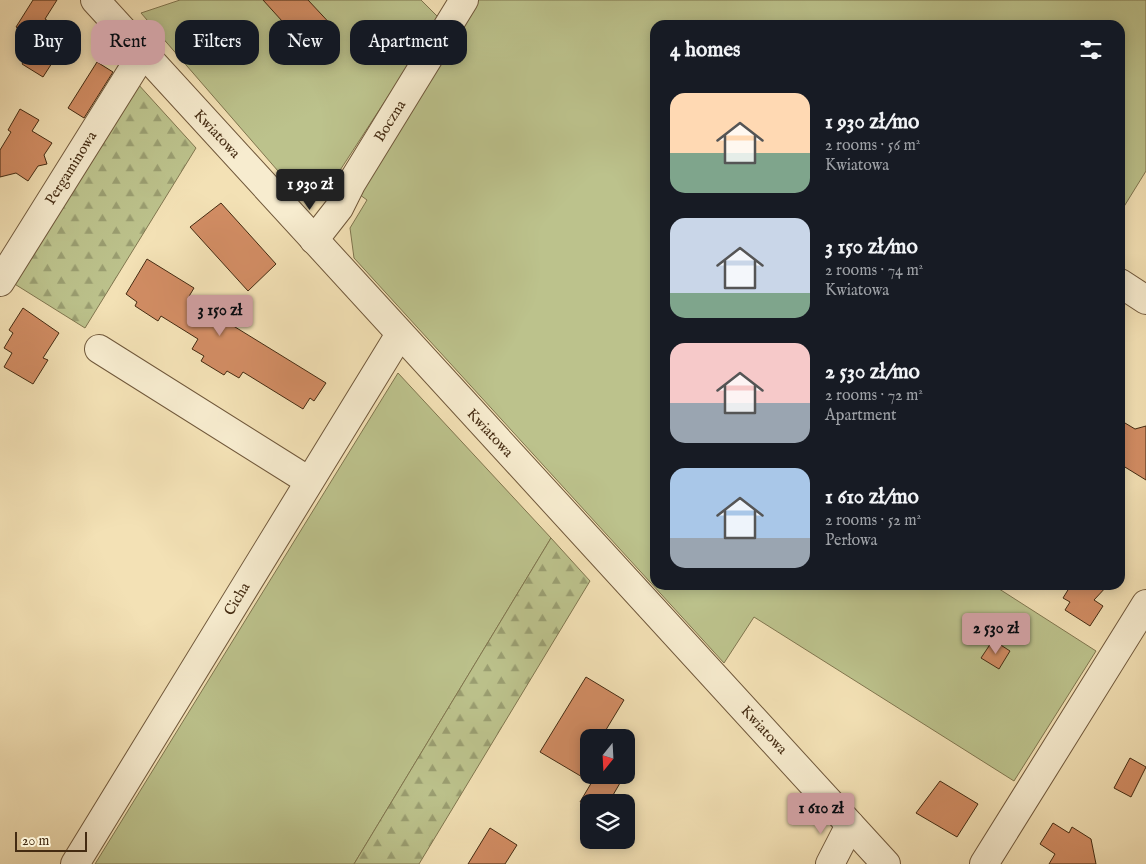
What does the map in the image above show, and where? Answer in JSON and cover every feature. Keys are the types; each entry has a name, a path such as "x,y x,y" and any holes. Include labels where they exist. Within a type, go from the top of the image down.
{"street":[{"name":"Kwiatowa","path":"95,0 113,20"},
{"name":"Boczna","path":"314,240 339,208 351,184 464,0"},
{"name":"Pergaminowa","path":"0,282 137,65"},
{"name":"Kwiatowa","path":"153,65 886,864"},
{"path":"1125,286 1146,300"},
{"name":"Cicha","path":"75,864 400,334"},
{"path":"99,349 310,481"},
{"path":"984,864 1146,604"},
{"path":"830,864 850,825"}],"green space":[{"path":"180,0 421,0 439,18 438,20 350,20 350,65 408,65 322,198 304,201 186,65 259,65 259,20 175,20 175,52 165,41 165,20 147,20 141,13"},
{"path":"473,0 1146,0 1146,171 1125,205 1125,20 650,20 650,582 354,258 350,228 367,200 356,192 433,65 467,65 467,20 461,20"},
{"path":"137,83 196,148 85,328 13,283"},
{"path":"398,373 551,538 354,864 95,864"},
{"path":"551,538 590,581 419,864 354,864"},
{"path":"657,590 1001,590 1096,651 1014,781 754,617 724,663"}],"building":[{"path":"33,0 57,0 45,19 47,20 20,20"},
{"path":"263,0 308,0 327,20 281,20"},
{"path":"24,65 51,65 43,77"},
{"path":"95,65 102,65 113,72 84,118 68,108"},
{"path":"20,109 39,120 32,131 52,143 44,155 47,164 38,166 28,181 16,173 0,177 0,150 11,132 8,130"},
{"path":"221,203 276,264 248,291 190,227"},
{"path":"147,259 194,288 188,298 326,383 314,401 310,398 303,409 243,372 239,378 227,371 224,375 201,361 204,356 192,349 198,339 161,316 158,321 135,306 137,302 126,294"},
{"path":"23,308 59,333 43,358 48,360 33,384 4,367 12,353 4,348 13,333 9,330"},
{"path":"1125,423 1135,429 1146,426 1146,480 1125,467"},
{"path":"1068,590 1103,590 1094,600 1103,606 1090,626 1065,610 1070,602 1063,598"},
{"path":"993,640 1010,651 999,669 981,658"},
{"path":"586,677 624,700 606,729 580,729 580,776 540,752"},
{"path":"1130,758 1146,767 1131,797 1114,788"},
{"path":"940,781 978,804 957,837 916,813"},
{"path":"591,784 619,784 614,794 585,794"},
{"path":"1053,823 1069,833 1072,827 1091,839 1096,864 1049,864 1055,854 1040,844"},
{"path":"490,828 517,845 505,864 468,864"}]}
